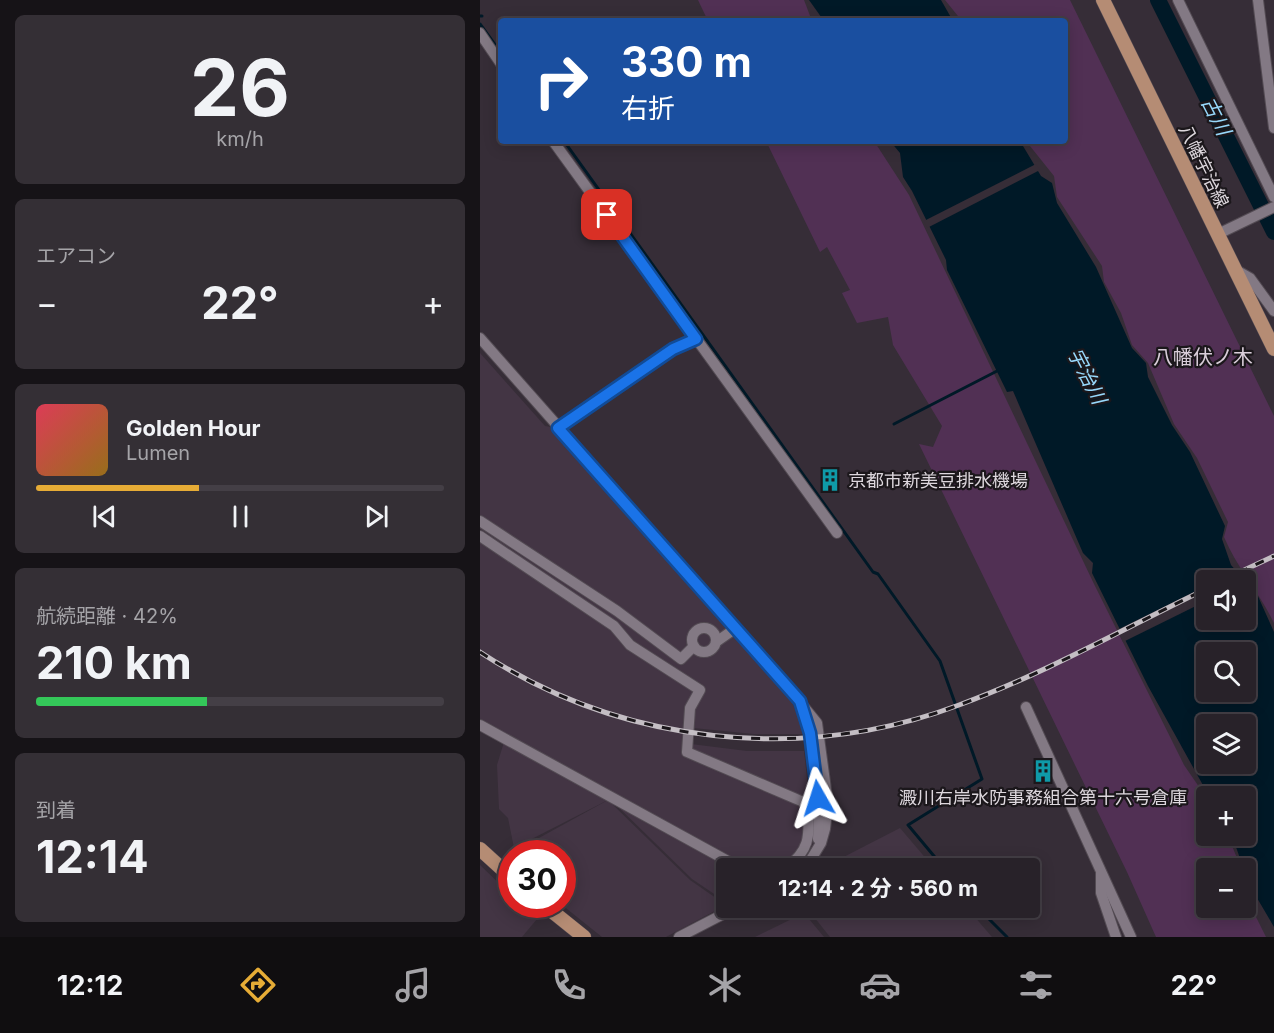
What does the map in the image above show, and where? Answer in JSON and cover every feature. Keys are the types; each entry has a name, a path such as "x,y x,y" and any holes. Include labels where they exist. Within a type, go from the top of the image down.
{"main road":[{"name":"八幡宇治線","path":"1102,0 1274,349"},
{"path":"480,849 498,865"},
{"path":"560,918 584,937"}],"street":[{"path":"1178,0 1274,197"},
{"path":"1258,0 1274,129"},
{"path":"480,33 498,60"},
{"path":"555,144 837,533"},
{"path":"1218,234 1274,207"},
{"path":"1236,270 1250,278 1274,311"},
{"path":"480,339 817,723 827,797 825,829 817,850 809,858"},
{"path":"558,428 673,349 696,339"},
{"path":"480,521 617,611 681,659 694,646"},
{"path":"480,537 614,626 630,645 700,690 690,708 687,752 808,804 809,832 805,849 796,858"},
{"path":"694,646 693,635 702,628 712,632 716,642"},
{"path":"694,646 706,651 736,628"},
{"path":"1026,707 1131,937"},
{"path":"480,725 721,858"},
{"path":"1102,870 1101,893 1116,937"},
{"path":"679,937 716,918"}],"shaded area":[{"path":"698,0 804,0 811,18 707,18"},
{"path":"945,0 1070,0 1274,416 1274,623 1256,592 1256,570 1242,570 1229,548 1224,537 1228,522 1197,458 1174,424 1148,363 1132,345 1121,313 1104,282 1102,266 1057,197 1054,176 1028,144 1068,144 1068,18 960,18"},
{"path":"767,144 876,144 909,195 1094,584 1184,765 1198,786 1196,786 1196,846 1232,846 1237,858 1196,858 1196,918 1256,917 1266,937 1156,937 1127,872 919,444 933,447 942,426 893,345 888,317 857,323 842,293 850,290 827,247 820,252"},
{"path":"480,353 545,426 551,427 791,698 804,734 754,734 693,728 691,744 747,751 804,751 811,813 795,858 716,858 716,895 692,879 610,799 530,840 512,840 508,818 499,809 497,765 504,742 480,728 480,531 491,536 480,529"},
{"path":"608,800 690,880 716,898 716,910 666,937 602,937 576,916 576,840 535,840"},
{"path":"900,828 926,858 842,858"},
{"path":"480,865 498,882 498,918 537,919 522,937 480,937"},
{"path":"794,918 808,918 824,937 755,937"},
{"path":"815,918 976,918 992,937 830,937"}],"water":[{"path":"809,0 941,0 951,18 822,18"},
{"name":"宇治川","path":"892,144 1022,144 1041,176 1052,183 1057,203 1096,267 1132,348 1146,363 1148,377 1172,425 1190,452 1225,526 1222,539 1231,565 1235,570 1196,570 1196,630 1256,630 1256,593 1274,632 1274,927 1256,896 1256,858 1240,858 1236,846 1256,846 1256,786 1203,786 1197,774 1256,774 1256,714 1196,714 1196,773 1148,686 1092,573 1093,563 1083,553 1013,391 1007,392 947,270 946,260 903,177 900,153"}],"pier":[{"path":"1036,164 1040,170 927,228 924,221"},
{"path":"1196,591 1196,606 1123,642 1117,630"}],"waterway":[{"name":"古川","path":"1158,0 1274,232"},
{"path":"480,24 498,49"},
{"path":"566,144 873,572 878,574 940,661 982,779 908,825 936,858"},
{"path":"894,424 999,370"},
{"path":"988,918 1007,937"}],"railway":[{"path":"1244,570 1274,556"},
{"path":"480,652 535,683 592,708 652,725 714,736 776,739 838,735 899,723 991,693 1196,594"}],"place":[{"name":"京都市新美豆排水機場","path":"830,480"},
{"name":"澱川右岸水防事務組合第十六号倉庫","path":"1043,771"}],"district":[{"name":"八幡伏ノ木","path":"1203,357"}],"route":[{"path":"607,215 696,339 673,349 558,428 800,701 810,733 818,798"}]}
